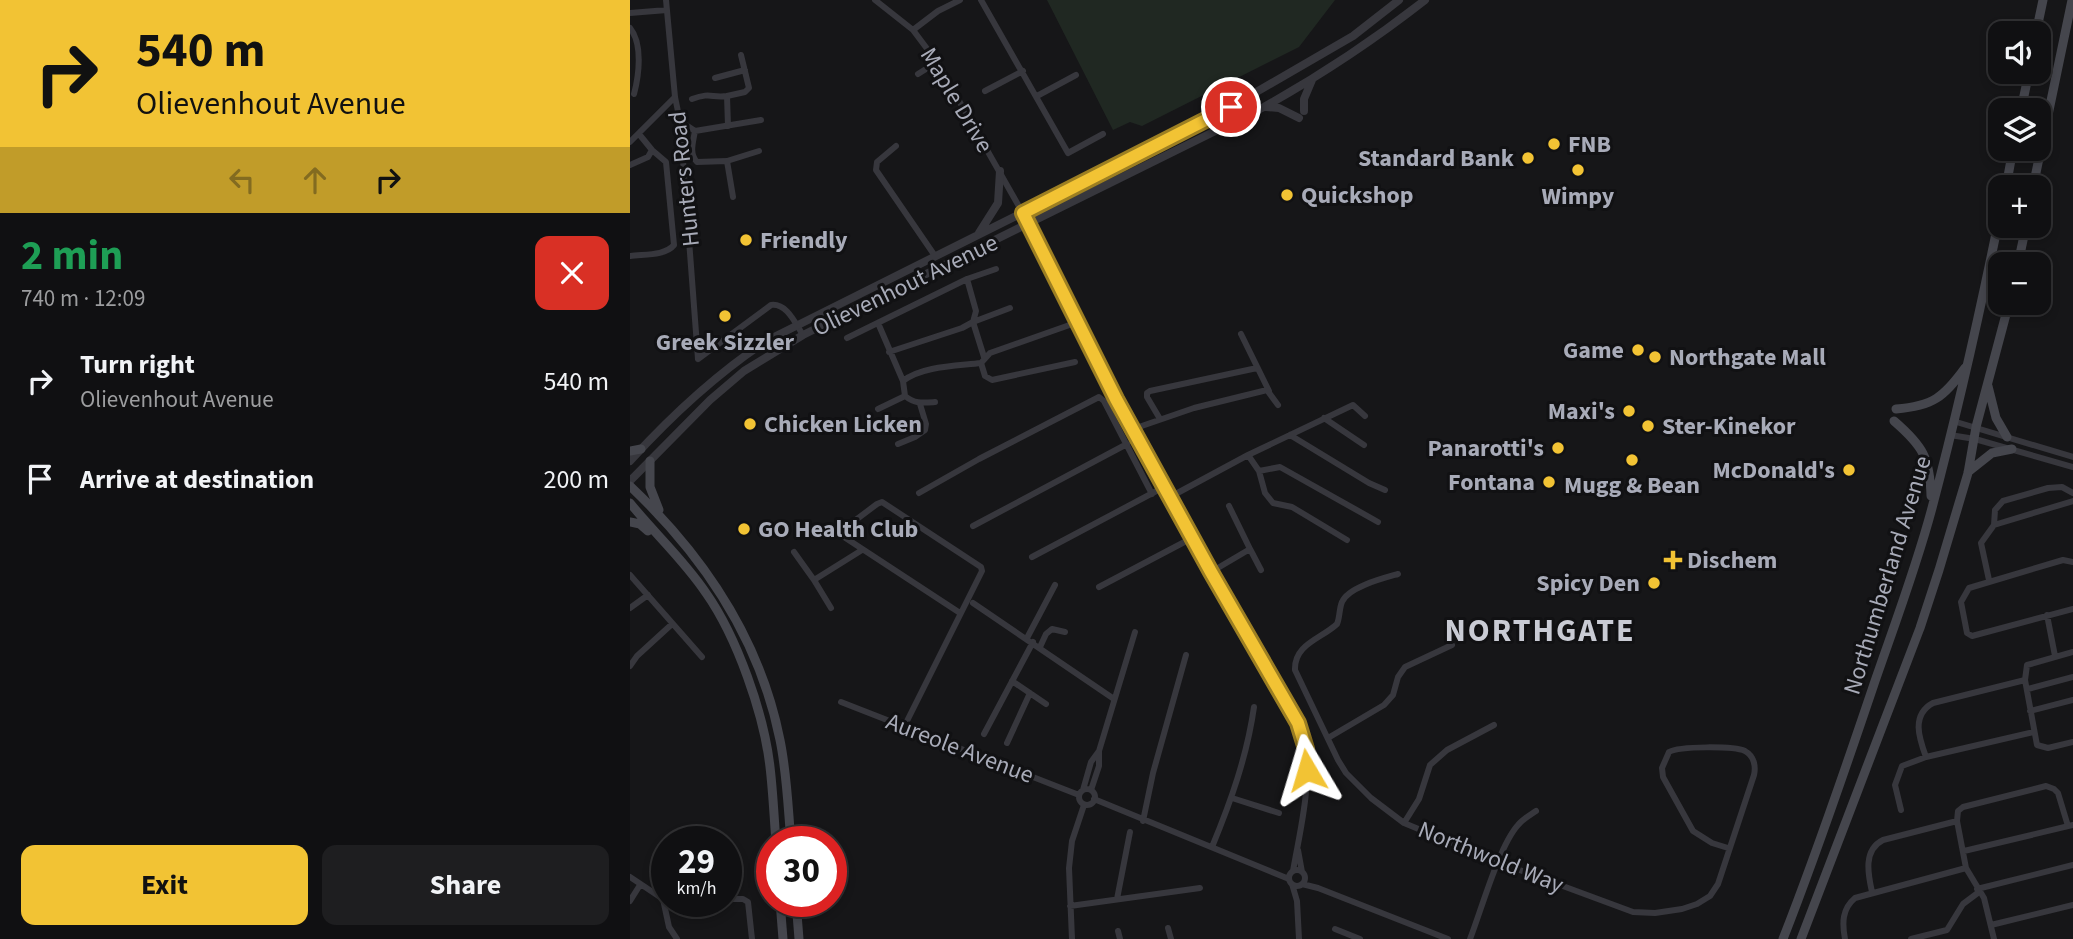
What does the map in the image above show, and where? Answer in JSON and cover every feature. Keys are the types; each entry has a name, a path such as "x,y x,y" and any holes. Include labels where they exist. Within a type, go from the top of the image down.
{"main road":[{"path":"2039,21 2043,0"},
{"path":"2036,175 2071,0"},
{"name":"Northumberland Avenue","path":"1783,939 1818,849 1932,509 1952,421 1970,361 1995,238"},
{"name":"Northumberland Avenue","path":"1801,939 1920,628 1968,473 1976,427 2006,315"},
{"path":"1896,409 1914,408 1939,398 1970,361"},
{"path":"1988,385 1996,418 2007,437"},
{"path":"1894,421 1913,438 1928,461 1932,509"},
{"path":"630,451 641,449"},
{"path":"1968,473 1992,453 2012,449"},
{"path":"650,461 652,497 675,531"},
{"path":"630,484 699,560 723,594 749,643 773,710 780,740 789,826"},
{"path":"630,503 683,562 725,622 751,686 766,741 775,826"},
{"path":"630,522 643,526 683,562"},
{"path":"781,917 783,939"},
{"path":"797,917 799,939"}],"street":[{"name":"Hunters Road","path":"666,0 680,121 698,359 771,305 779,305 797,324"},
{"name":"Maple Drive","path":"875,0 913,30 937,62 1029,224 1164,487 1302,731 1307,770 1298,849 1299,939"},
{"path":"913,30 938,11 960,0"},
{"path":"981,0 1068,153 1103,134"},
{"name":"Olievenhout Avenue","path":"630,461 708,384 766,341 1208,120 1353,36 1399,0"},
{"name":"Olievenhout Avenue","path":"630,484 710,400 744,371 803,335 1264,107 1364,46 1425,0"},
{"path":"630,13 667,10"},
{"path":"630,28 634,33 637,49 639,77 634,94"},
{"path":"692,99 708,94 727,96 747,90 741,55"},
{"path":"918,74 937,62"},
{"path":"715,78 745,70"},
{"path":"985,92 1023,71"},
{"path":"1037,96 1076,75"},
{"path":"1264,107 1279,108 1301,115 1306,92 1312,80"},
{"path":"727,96 728,126"},
{"path":"630,142 676,97"},
{"path":"680,121 695,131 761,120"},
{"path":"695,131 692,146 696,161 727,161 759,151"},
{"path":"630,256 665,251 671,249 674,244 666,162 639,134"},
{"path":"896,146 877,162 876,170 935,256"},
{"path":"630,165 648,157 652,150"},
{"path":"727,161 733,197"},
{"path":"977,235 998,203 1000,171"},
{"path":"847,338 967,279 996,269"},
{"path":"967,279 976,311 973,322 985,376 992,380 1075,362"},
{"path":"889,352 962,328 1010,308"},
{"path":"903,382 925,372 982,360 1078,322"},
{"path":"878,323 903,382 905,396"},
{"path":"797,324 803,335"},
{"path":"1241,334 1278,405"},
{"path":"1160,419 1147,397 1150,391 1258,368"},
{"path":"1133,429 1194,408 1269,391"},
{"path":"905,396 920,404 935,402"},
{"path":"878,409 905,396"},
{"path":"919,493 1095,397 1104,401 1152,494"},
{"path":"898,444 925,430 926,424 920,404"},
{"path":"1170,497 1248,455 1353,405 1365,416"},
{"path":"1324,418 1364,445"},
{"path":"1952,421 2073,457"},
{"path":"1290,435 1385,490"},
{"path":"1949,435 1974,439 2073,467"},
{"path":"973,526 1127,444"},
{"path":"1248,455 1259,471 1265,493 1273,503 1292,507 1347,540"},
{"path":"1259,471 1280,467 1378,522"},
{"path":"1032,557 1164,487"},
{"path":"1994,525 1995,510 2003,501 2048,488 2062,487 2073,493"},
{"path":"1989,580 1981,543 1994,525 2073,501"},
{"path":"904,727 982,570 886,504 877,504 841,531 841,535 862,550 960,613"},
{"path":"1229,506 1261,570"},
{"path":"1099,587 1192,538"},
{"path":"1211,572 1250,549"},
{"path":"814,580 862,550"},
{"path":"794,552 831,608"},
{"path":"2073,562 2063,560 1989,580 1969,588 1961,602 1967,633 1972,636 2073,609"},
{"name":"Northwold Way","path":"1398,574 1367,584 1344,598 1337,624 1301,649 1294,661 1295,670 1346,773 1371,798 1404,823 1633,912 1655,913 1689,906 1710,896 1718,884 1728,848"},
{"path":"630,575 702,657"},
{"path":"984,734 1013,681 1055,584"},
{"path":"630,608 648,595"},
{"path":"973,603 1114,699"},
{"path":"2048,615 2055,656"},
{"path":"630,666 637,656 673,624"},
{"path":"1040,647 1046,634 1052,629 1065,632"},
{"path":"1084,805 1080,802 1091,762 1099,751 1135,632"},
{"path":"1328,738 1384,705 1393,695 1398,677 1405,667 1452,645"},
{"path":"2073,652 2027,666 2025,680 2037,745 2042,748 2073,742"},
{"path":"1143,821 1153,773 1186,655"},
{"path":"2028,689 2073,677"},
{"path":"1926,757 1918,729 1926,706 2025,680"},
{"path":"1013,681 1046,704"},
{"path":"1007,743 1030,693"},
{"path":"2030,711 2073,700"},
{"name":"Aureole Avenue","path":"841,702 1084,792"},
{"path":"1212,847 1232,798 1250,734 1254,707"},
{"path":"1404,823 1419,799 1430,765 1447,750 1494,724"},
{"path":"1901,810 1895,785 1902,766 1926,757 2034,732"},
{"path":"1682,747 1743,751 1753,759 1756,766 1752,787 1728,848 1712,843 1693,831 1666,785 1662,768 1669,752 1682,747"},
{"path":"1964,851 2071,826 2057,793 2046,786 1963,807 1958,811 1957,821 1966,868 1984,898 1994,939"},
{"path":"1084,792 1143,821 1297,879 1433,936 1448,939"},
{"path":"1232,798 1279,813"},
{"path":"1084,805 1089,805 1094,799"},
{"path":"1072,939 1069,868 1072,841 1084,805"},
{"path":"1470,939 1499,862 1518,825 1536,811"},
{"path":"1872,892 1867,869 1876,844 1957,821"},
{"path":"1117,899 1130,832"},
{"path":"1911,939 1947,930 1963,904 1978,890 2073,865"},
{"path":"1845,939 1842,923 1848,904 1860,895 1966,868"},
{"path":"630,877 651,891"},
{"path":"630,901 640,885"},
{"path":"1070,906 1200,888"},
{"path":"742,899 748,902 752,939"},
{"path":"1991,925 2073,905"},
{"path":"668,917 669,927 677,939"},
{"path":"1168,928 1171,939"},
{"path":"1335,929 1359,939"}],"shaded area":[{"path":"1047,0 1335,0 1299,47 1142,126 1130,122 1113,130"}],"place":[{"name":"FNB","path":"1554,144"},
{"name":"Standard Bank","path":"1528,158"},
{"name":"Wimpy","path":"1578,170"},
{"name":"Quickshop","path":"1287,195"},
{"name":"Friendly","path":"746,240"},
{"name":"Greek Sizzler","path":"725,316"},
{"name":"Game","path":"1638,350"},
{"name":"Northgate Mall","path":"1655,357"},
{"name":"Maxi's","path":"1629,411"},
{"name":"Chicken Licken","path":"750,424"},
{"name":"Ster-Kinekor","path":"1648,426"},
{"name":"Panarotti's","path":"1558,448"},
{"name":"Mugg & Bean","path":"1632,460"},
{"name":"McDonald's","path":"1849,470"},
{"name":"Fontana","path":"1549,482"},
{"name":"GO Health Club","path":"744,529"},
{"name":"Dischem","path":"1673,560"},
{"name":"Spicy Den","path":"1654,583"}],"district":[{"name":"NORTHGATE","path":"1540,630"}],"route":[{"path":"1231,107 1023,213 1116,399 1298,723 1306,749 1307,770"}]}
